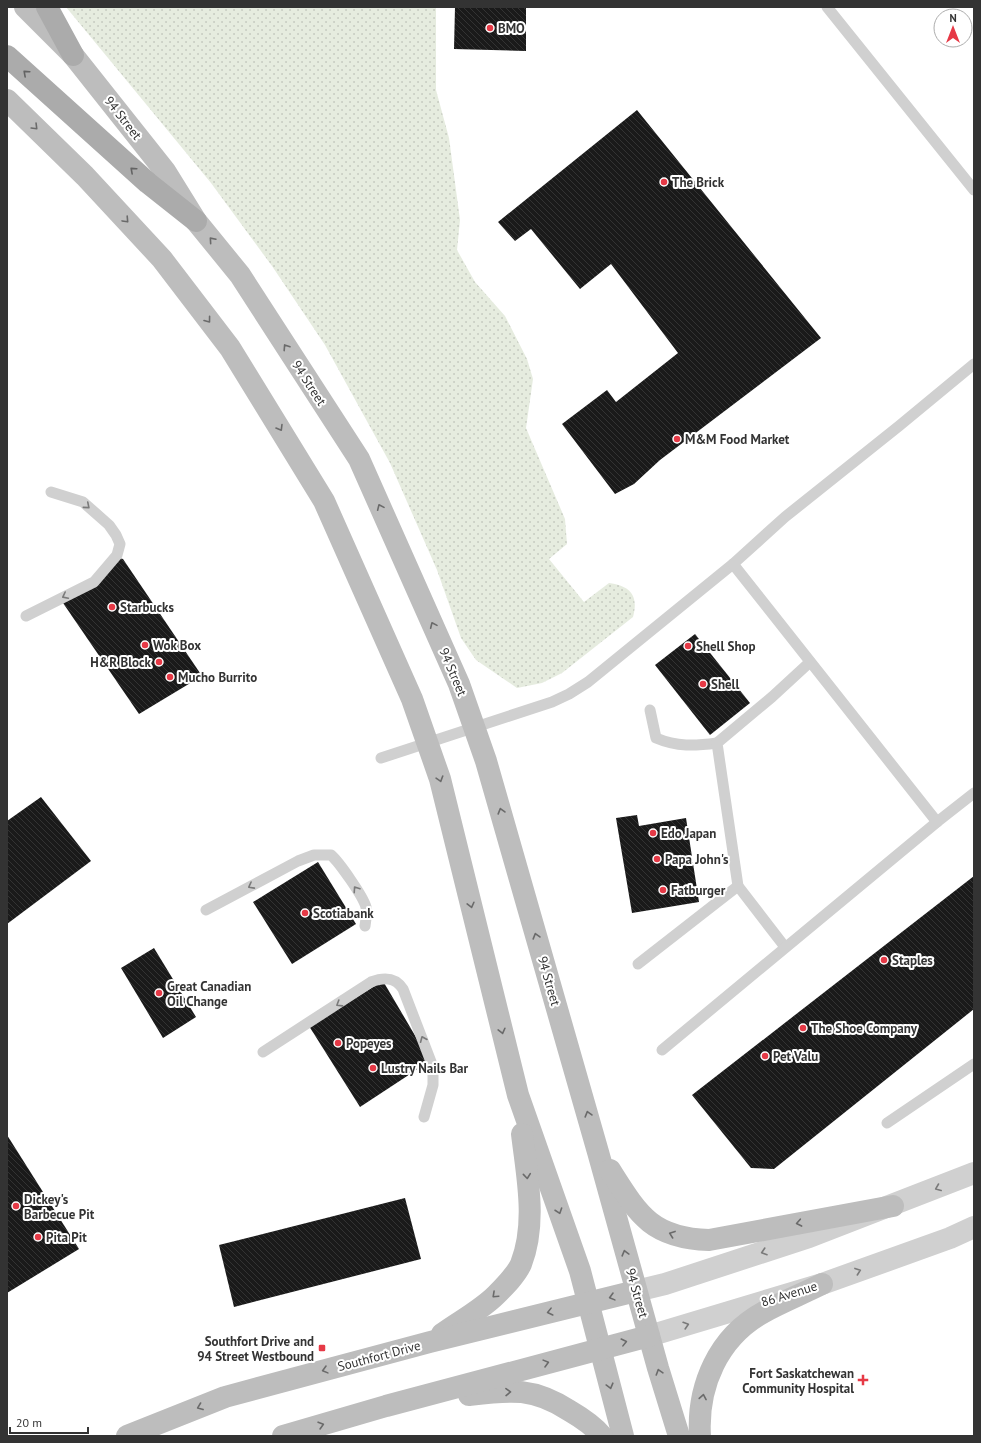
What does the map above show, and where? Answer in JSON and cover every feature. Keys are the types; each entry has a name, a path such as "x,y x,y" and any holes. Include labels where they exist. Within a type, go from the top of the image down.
{"main road":[{"name":"94 Street","path":"25,7 73,54 164,171 196,221 240,275 358,459 459,684 475,726 598,1152 649,1336 679,1436"},
{"path":"47,7 73,54"},
{"path":"7,56 148,183 196,221"},
{"path":"7,100 85,176 162,259 230,348 324,501 412,699 440,779 518,1095 580,1271 623,1436"},
{"path":"430,1342 496,1295 510,1280 520,1265 527,1245 530,1200 518,1095"},
{"path":"598,1152 635,1209 666,1232 686,1239 709,1240 893,1206"},
{"path":"700,1436 699,1423 705,1388 710,1371 720,1352 744,1326 762,1313 822,1284"},
{"name":"Southfort Drive","path":"127,1436 225,1397 430,1342 636,1290"},
{"name":"86 Avenue","path":"600,1348 649,1336"},
{"path":"283,1436 386,1406 600,1348"},
{"path":"386,1406 497,1392 528,1392 549,1398 596,1429 602,1436"}],"street":[{"path":"636,1290 664,1284 809,1237 893,1206 974,1173"},
{"name":"86 Avenue","path":"649,1336 822,1284 950,1238 974,1227"}],"lane":[{"path":"827,7 974,190"},
{"path":"381,758 503,718 569,694 588,682 733,564 785,517 974,364"},
{"path":"26,616 94,582 117,555 120,544 109,525 83,502 51,492"},
{"path":"733,564 937,822"},
{"path":"650,710 656,738 669,744 694,746 717,743 772,697 810,662"},
{"path":"717,743 738,886 785,947"},
{"path":"662,1050 785,947 974,793"},
{"path":"206,910 298,861 314,855 330,855 336,860 366,906 365,926"},
{"path":"638,964 738,886"},
{"path":"263,1052 371,982 388,979 395,980 404,989 433,1067 433,1085 424,1117"},
{"path":"887,1123 974,1064"}],"shaded area":[{"path":"66,7 436,7 436,90 449,138 460,220 457,250 475,282 505,316 527,359 533,379 526,428 565,519 567,544 549,559 584,602 609,583 622,586 627,589 634,597 635,609 633,617 562,673 542,683 517,688 476,660 461,638 437,570 390,463 325,345 272,266 211,183"}],"building":[{"name":"BMO","path":"455,7 526,7 526,51 454,49"},
{"path":"637,110 821,338 660,460 634,484 615,494 562,424 607,390 616,402 678,353 611,264 580,289 531,229 515,241 498,222"},
{"path":"119,558 123,559 202,676 139,714 63,603"},
{"name":"Shell","path":"695,634 750,703 710,735 655,665"},
{"path":"41,797 91,861 7,924 7,821"},
{"path":"637,815 639,826 686,818 699,902 632,913 616,818"},
{"name":"Scotiabank","path":"318,862 356,924 292,964 253,902"},
{"path":"974,876 974,1009 774,1169 751,1168 692,1095"},
{"name":"Great Canadian Oil Change","path":"154,948 196,1017 163,1038 121,968"},
{"path":"383,981 430,1061 360,1107 309,1026"},
{"path":"7,1135 79,1249 7,1293"},
{"path":"405,1198 421,1259 234,1307 219,1245"}],"place":[{"name":"BMO","path":"490,28"},
{"name":"The Brick","path":"664,182"},
{"name":"M&M Food Market","path":"677,439"},
{"name":"Starbucks","path":"112,607"},
{"name":"Wok Box","path":"145,645"},
{"name":"Shell Shop","path":"688,646"},
{"name":"H&R Block","path":"159,662"},
{"name":"Mucho Burrito","path":"170,677"},
{"name":"Shell","path":"703,684"},
{"name":"Edo Japan","path":"653,833"},
{"name":"Papa John's","path":"657,859"},
{"name":"Fatburger","path":"663,890"},
{"name":"Scotiabank","path":"305,913"},
{"name":"Staples","path":"884,960"},
{"name":"Great Canadian Oil Change","path":"159,993"},
{"name":"The Shoe Company","path":"803,1028"},
{"name":"Popeyes","path":"338,1043"},
{"name":"Pet Valu","path":"765,1056"},
{"name":"Lustry Nails Bar","path":"373,1068"},
{"name":"Dickey's Barbecue Pit","path":"16,1206"},
{"name":"Pita Pit","path":"38,1237"},
{"name":"Southfort Drive and 94 Street Westbound","path":"322,1348"},
{"name":"Fort Saskatchewan Community Hospital","path":"863,1380"}]}
